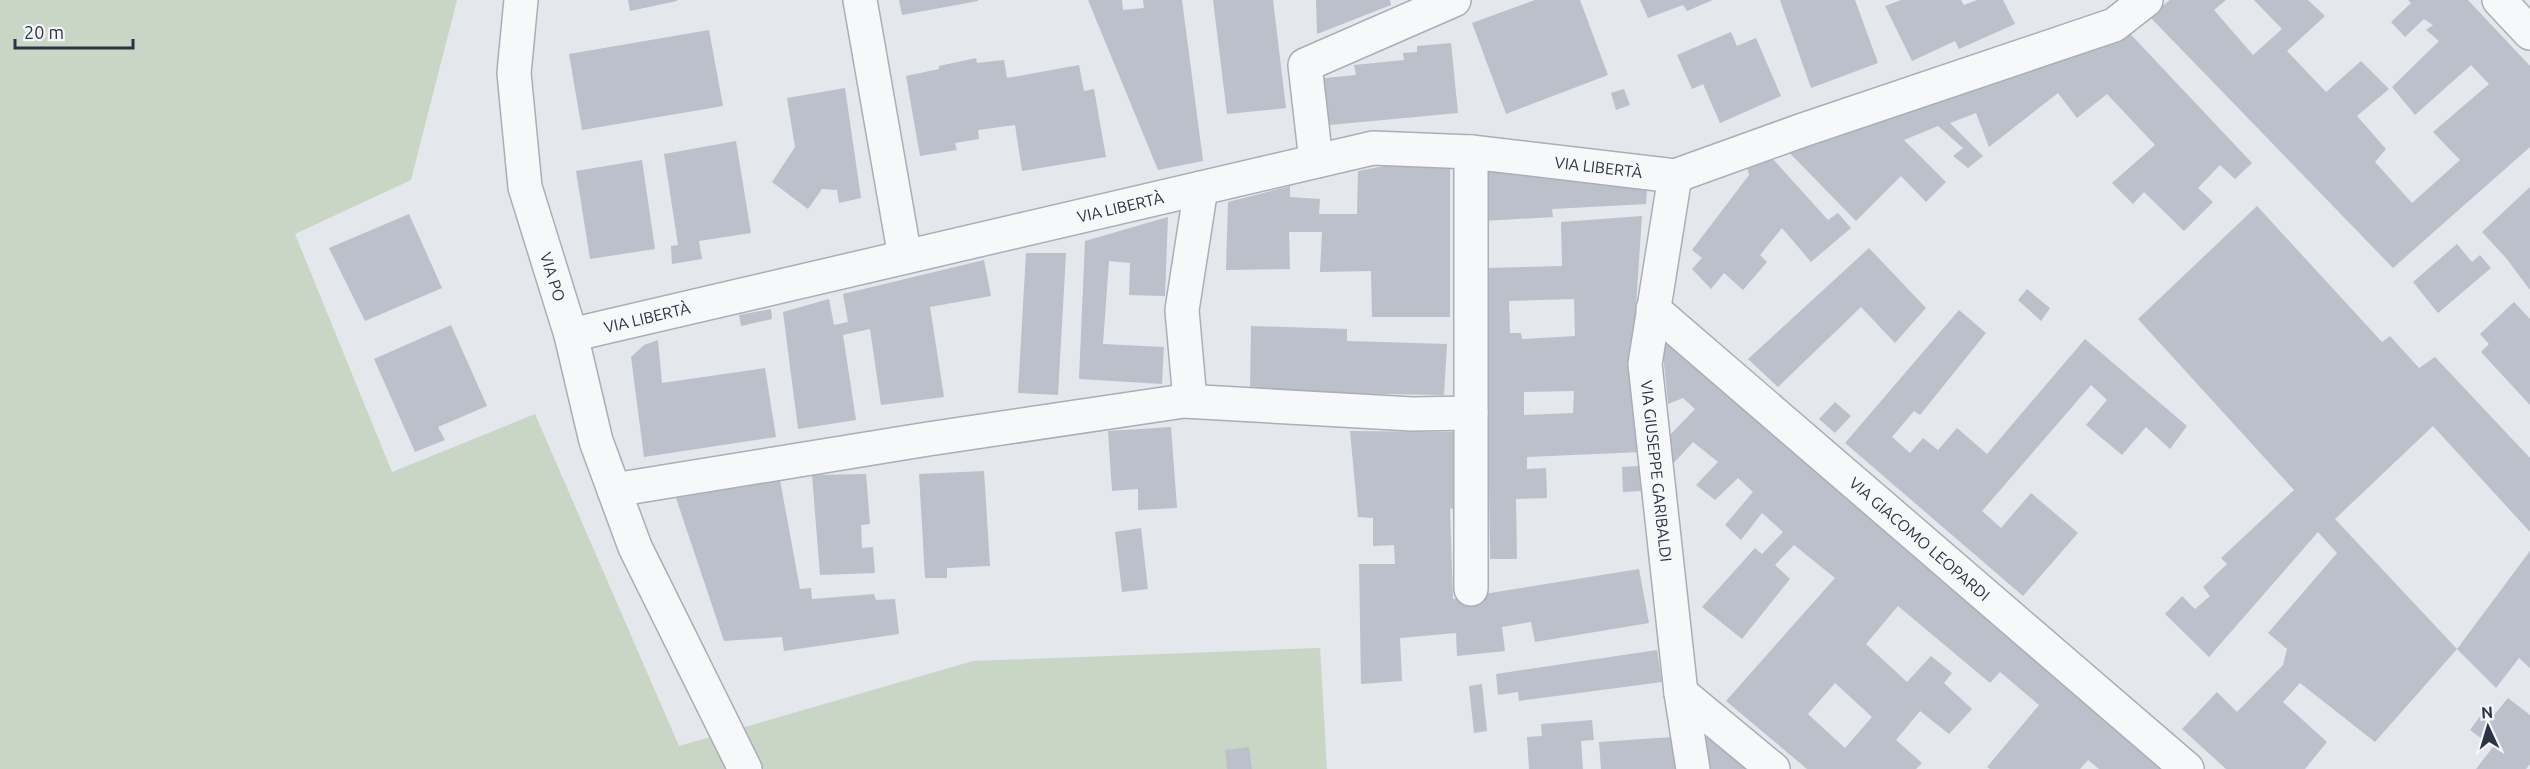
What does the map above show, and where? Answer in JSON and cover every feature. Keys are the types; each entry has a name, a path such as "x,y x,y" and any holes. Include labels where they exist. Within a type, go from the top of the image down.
{"street":[{"name":"VIA PO","path":"520,0 514,73 525,187 571,335 596,441 635,547 745,769"},
{"path":"860,0 904,257"},
{"path":"1316,161 1305,65 1454,0"},
{"path":"1675,176 1800,131 2114,25 2146,0"},
{"path":"2499,0 2530,33"},
{"name":"VIA LIBERTÀ","path":"571,335 1373,148 1471,152 1675,176"},
{"path":"1471,152 1471,589"},
{"name":"VIA GIUSEPPE GARIBALDI","path":"1675,176 1645,364 1681,693 1693,769"},
{"path":"1190,401 1182,310 1201,188"},
{"name":"VIA GIACOMO LEOPARDI","path":"1653,309 2187,769"},
{"path":"614,490 939,437 1190,401 1412,414 1471,412"},
{"path":"1681,693 1773,769"}],"green space":[{"path":"0,0 457,0 411,180 295,234 392,472 535,414 679,746 973,661 1320,648 1327,769 0,769"}],"building":[{"path":"628,0 677,0 677,1 630,11"},
{"path":"899,0 978,0 978,1 902,15"},
{"path":"1088,0 1122,0 1123,10 1144,8 1143,0 1182,0 1203,161 1158,170"},
{"path":"1213,0 1273,0 1286,108 1227,114"},
{"path":"1316,0 1390,0 1391,5 1317,34"},
{"path":"1535,0 1580,0 1608,75 1506,114 1472,23"},
{"path":"1640,0 1713,0 1687,11 1683,5 1648,18"},
{"path":"1780,0 1855,0 1878,63 1811,88"},
{"path":"1901,0 1961,0 1964,5 1977,0 2003,0 2015,24 1959,49 1955,41 1912,61 1885,6"},
{"path":"2170,0 2226,0 2214,10 2253,55 2282,29 2254,0 2308,0 2325,16 2287,51 2326,92 2361,61 2389,89 2357,116 2386,149 2375,162 2412,203 2460,160 2433,132 2489,84 2471,65 2415,115 2392,87 2439,41 2426,30 2433,25 2424,19 2405,37 2391,22 2411,3 2408,0 2468,0 2530,66 2530,147 2393,268 2149,16"},
{"path":"2120,23 2252,163 2235,179 2220,165 2198,188 2213,202 2184,231 2144,192 2133,204 2112,183 2155,145 2107,94 2077,118 2058,93 1989,147 1976,113 1950,123 1983,156 1968,168 1953,156 1963,148 1938,126 1904,140 1946,182 1926,202 1901,176 1856,221 1780,143"},
{"path":"709,30 723,106 582,130 569,54"},
{"path":"1731,32 1737,46 1756,38 1781,96 1720,123 1703,84 1692,89 1677,55"},
{"path":"1451,43 1458,113 1319,126 1314,79 1356,75 1354,65 1404,60 1403,53 1417,52 1417,46"},
{"path":"976,58 977,63 1004,60 1007,78 1079,65 1084,91 1094,89 1106,157 1022,171 1015,125 978,130 979,139 955,143 957,150 920,156 906,76"},
{"path":"845,88 861,198 839,203 837,190 822,189 808,209 772,182 795,147 787,98"},
{"path":"1624,89 1630,105 1616,110 1611,93"},
{"path":"736,141 751,233 699,241 702,259 672,264 671,246 678,245 664,154"},
{"path":"1772,158 1828,220 1838,213 1851,228 1811,262 1782,228 1760,255 1767,262 1743,290 1724,273 1711,289 1692,269 1702,258 1692,250 1749,175 1747,167"},
{"path":"642,160 655,249 590,259 576,171"},
{"path":"1405,162 1450,163 1450,317 1372,317 1371,271 1320,272 1322,232 1289,232 1290,269 1226,270 1228,202 1290,186 1290,197 1320,199 1319,214 1357,214 1358,171"},
{"path":"1480,172 1648,174 1646,204 1552,209 1553,217 1483,221"},
{"path":"2530,187 2530,290 2506,258 2482,232"},
{"path":"2257,206 2382,342 2390,336 2419,368 2435,357 2530,458 2530,532 2433,426 2335,519 2457,649 2375,742 2300,683 2283,702 2327,742 2305,769 2226,769 2182,729 2217,692 2237,712 2283,665 2287,649 2268,633 2337,553 2318,532 2209,657 2165,614 2182,596 2195,609 2210,596 2203,587 2227,564 2221,558 2294,490 2138,319"},
{"path":"409,214 442,288 365,321 329,248"},
{"path":"1642,216 1633,351 1641,452 1527,457 1527,469 1546,468 1547,498 1516,499 1517,559 1490,559 1486,268 1562,266 1561,222","holes":["1574,299 1575,336 1522,339 1521,333 1510,333 1509,301","1574,391 1573,413 1524,415 1524,392"]},
{"path":"1168,217 1165,296 1129,295 1130,263 1109,261 1103,344 1164,347 1162,384 1079,379 1085,241"},
{"path":"2457,244 2472,262 2480,255 2491,268 2438,313 2413,282"},
{"path":"1869,248 1926,308 1895,343 1861,307 1778,387 1748,359"},
{"path":"1026,253 1066,253 1058,395 1018,393"},
{"path":"984,260 991,296 930,307 944,397 881,405 870,329 843,335 856,420 798,429 783,312 829,299 834,325 848,322 843,294"},
{"path":"2027,289 2050,308 2041,321 2018,300"},
{"path":"2514,302 2530,319 2530,405 2481,352 2489,344 2480,334"},
{"path":"771,309 772,319 741,326 739,315"},
{"path":"1959,310 1986,333 1920,415 1914,411 1892,437 1910,453 1923,438 1938,450 1957,428 1987,454 2085,339 2187,426 2170,449 2146,427 2122,455 2086,425 2107,400 2091,385 1982,511 2001,528 2031,493 2078,533 2023,596 1845,443"},
{"path":"451,325 487,406 438,427 445,440 415,452 374,359"},
{"path":"1251,326 1347,329 1347,341 1447,344 1444,395 1250,392"},
{"path":"658,340 662,383 765,368 776,437 644,457 631,357 644,345"},
{"path":"1674,340 2169,769 2099,769 2088,760 2080,769 1990,769 1987,767 2039,705 2000,672 1990,683 1898,606 1866,644 1907,682 1931,656 1952,673 1944,683 1972,709 1949,734 1920,711 1896,740 1922,763 1916,769 1807,769 1726,701 1835,578 1794,545 1775,565 1790,579 1742,639 1702,607 1755,548 1762,554 1783,532 1762,513 1741,540 1725,525 1753,492 1738,478 1715,500 1696,485 1718,462 1693,442 1671,466 1669,436 1695,409 1683,398 1668,404 1662,344","holes":["1835,683 1872,717 1845,748 1808,714"]},
{"path":"1835,402 1851,416 1835,433 1819,419"},
{"path":"1171,427 1177,508 1138,510 1138,489 1112,491 1108,431"},
{"path":"1350,431 1453,432 1457,508 1450,509 1453,599 1639,569 1649,623 1535,642 1531,622 1502,627 1505,651 1457,656 1456,633 1400,638 1402,681 1361,684 1359,564 1395,564 1394,545 1373,546 1373,518 1358,517"},
{"path":"1639,466 1641,491 1623,492 1622,467"},
{"path":"984,471 990,566 947,568 947,578 925,578 919,474"},
{"path":"866,474 870,524 861,525 862,548 873,547 875,573 820,575 812,475"},
{"path":"780,480 800,589 811,588 812,599 874,594 876,600 895,599 899,634 784,651 782,637 724,641 676,498"},
{"path":"1141,528 1148,589 1122,592 1115,532"},
{"path":"2530,551 2530,668 2519,658 2496,688 2457,649"},
{"path":"1657,650 1662,682 1519,701 1518,692 1498,695 1496,674"},
{"path":"1482,684 1487,731 1474,733 1469,686"},
{"path":"2508,698 2530,715 2530,764 2526,769 2476,769 2493,747 2470,730 2481,715 2489,721"},
{"path":"1592,720 1594,740 1581,741 1583,769 1529,769 1527,737 1542,736 1541,724"},
{"path":"1713,733 1754,769 1709,769 1704,741"},
{"path":"1672,737 1675,769 1601,769 1599,742"},
{"path":"1249,747 1252,769 1227,769 1225,750"}]}
